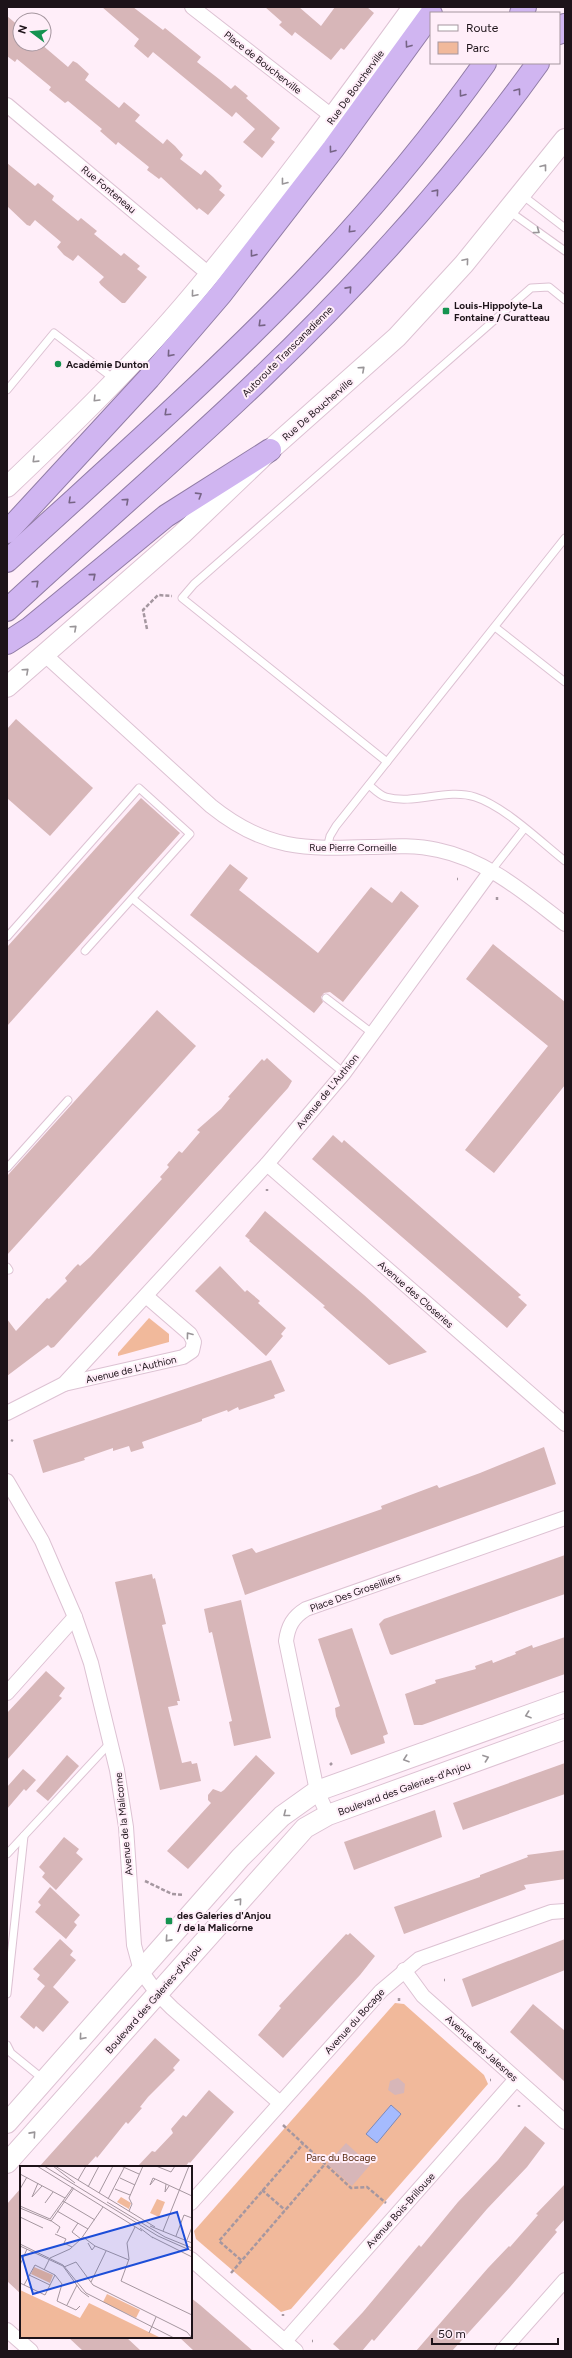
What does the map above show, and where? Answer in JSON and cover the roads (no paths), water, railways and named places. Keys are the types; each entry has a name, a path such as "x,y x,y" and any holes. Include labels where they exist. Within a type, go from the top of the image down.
{"highway":[{"path":"7,532 149,378 226,288 333,149 430,14"},
{"path":"7,561 212,371 304,281 387,189 484,64"},
{"name":"Autoroute Transcanadienne","path":"7,610 241,397 313,327 437,191 494,123 537,64"},
{"path":"7,643 30,628 166,516 270,450"}],"street":[{"name":"Place de Boucherville","path":"192,7 333,117"},
{"name":"Rue De Boucherville","path":"7,487 115,380 172,319 210,275 333,117 414,7"},
{"name":"Rue Fonteneau","path":"7,105 210,275"},
{"name":"Rue De Boucherville","path":"7,687 182,534 270,450 402,332 441,290 522,195 565,139"},
{"name":"Rue Pierre Corneille","path":"44,654 147,749 232,822 263,838 285,845 327,848 426,848 460,856 511,882 565,924"},
{"name":"Avenue de L'Authion","path":"64,1384 267,1164 344,1073 491,871"},
{"name":"Avenue des Closeries","path":"267,1164 565,1424"},
{"name":"Avenue de L'Authion","path":"7,1413 64,1384 183,1356 192,1351 194,1342 190,1334 146,1296"},
{"name":"Avenue de la Malicorne","path":"7,1481 42,1541 75,1617 91,1663 117,1770 126,1827 134,1945 141,1971 157,1994 280,2103"},
{"name":"Place Des Groseilliers","path":"328,1815 317,1791 286,1641 289,1625 306,1609 565,1518"},
{"path":"7,1693 75,1617"},
{"path":"7,2123 260,1837 282,1816 317,1791 565,1702"},
{"name":"Boulevard des Galeries-d'Anjou","path":"7,2163 291,1841 305,1828 328,1815 565,1730"},
{"name":"Avenue du Bocage","path":"192,2202 381,1991 404,1970 419,1959 551,1912 565,1911"},
{"name":"Avenue des Jalesnes","path":"404,1970 423,1996 565,2122"},
{"name":"Avenue Bois-Brillouse","path":"285,2341 516,2079"},
{"path":"192,2260 296,2351"},
{"path":"502,2351 565,2280"},
{"path":"7,2330 31,2351"}],"lane":[{"path":"522,195 565,228"},
{"path":"509,210 565,251"},
{"path":"387,762 182,598 194,584 531,288 549,288 565,300"},
{"path":"7,390 54,333 115,380"},
{"path":"327,848 332,832 565,538"},
{"path":"495,627 565,682"},
{"path":"369,785 380,794 393,798 474,796 488,802 565,861"},
{"path":"7,938 139,788 190,834 85,951"},
{"path":"491,871 524,829"},
{"path":"133,899 344,1073"},
{"path":"326,998 372,1033"},
{"path":"7,1168 68,1100"},
{"path":"7,1854 111,1742"},
{"path":"7,1994 8,1969 24,1836"},
{"path":"7,2045 11,2053 44,2080"}],"water":[{"path":"391,2105 401,2114 377,2143 366,2134"}],"place":[{"name":"Louis-Hippolyte-La Fontaine / Curatteau","path":"446,311"},
{"name":"Académie Dunton","path":"58,364"},
{"name":"des Galeries d'Anjou / de la Malicorne","path":"169,1921"}],"park label":[{"name":"Parc du Bocage","path":"341,2157"}]}
